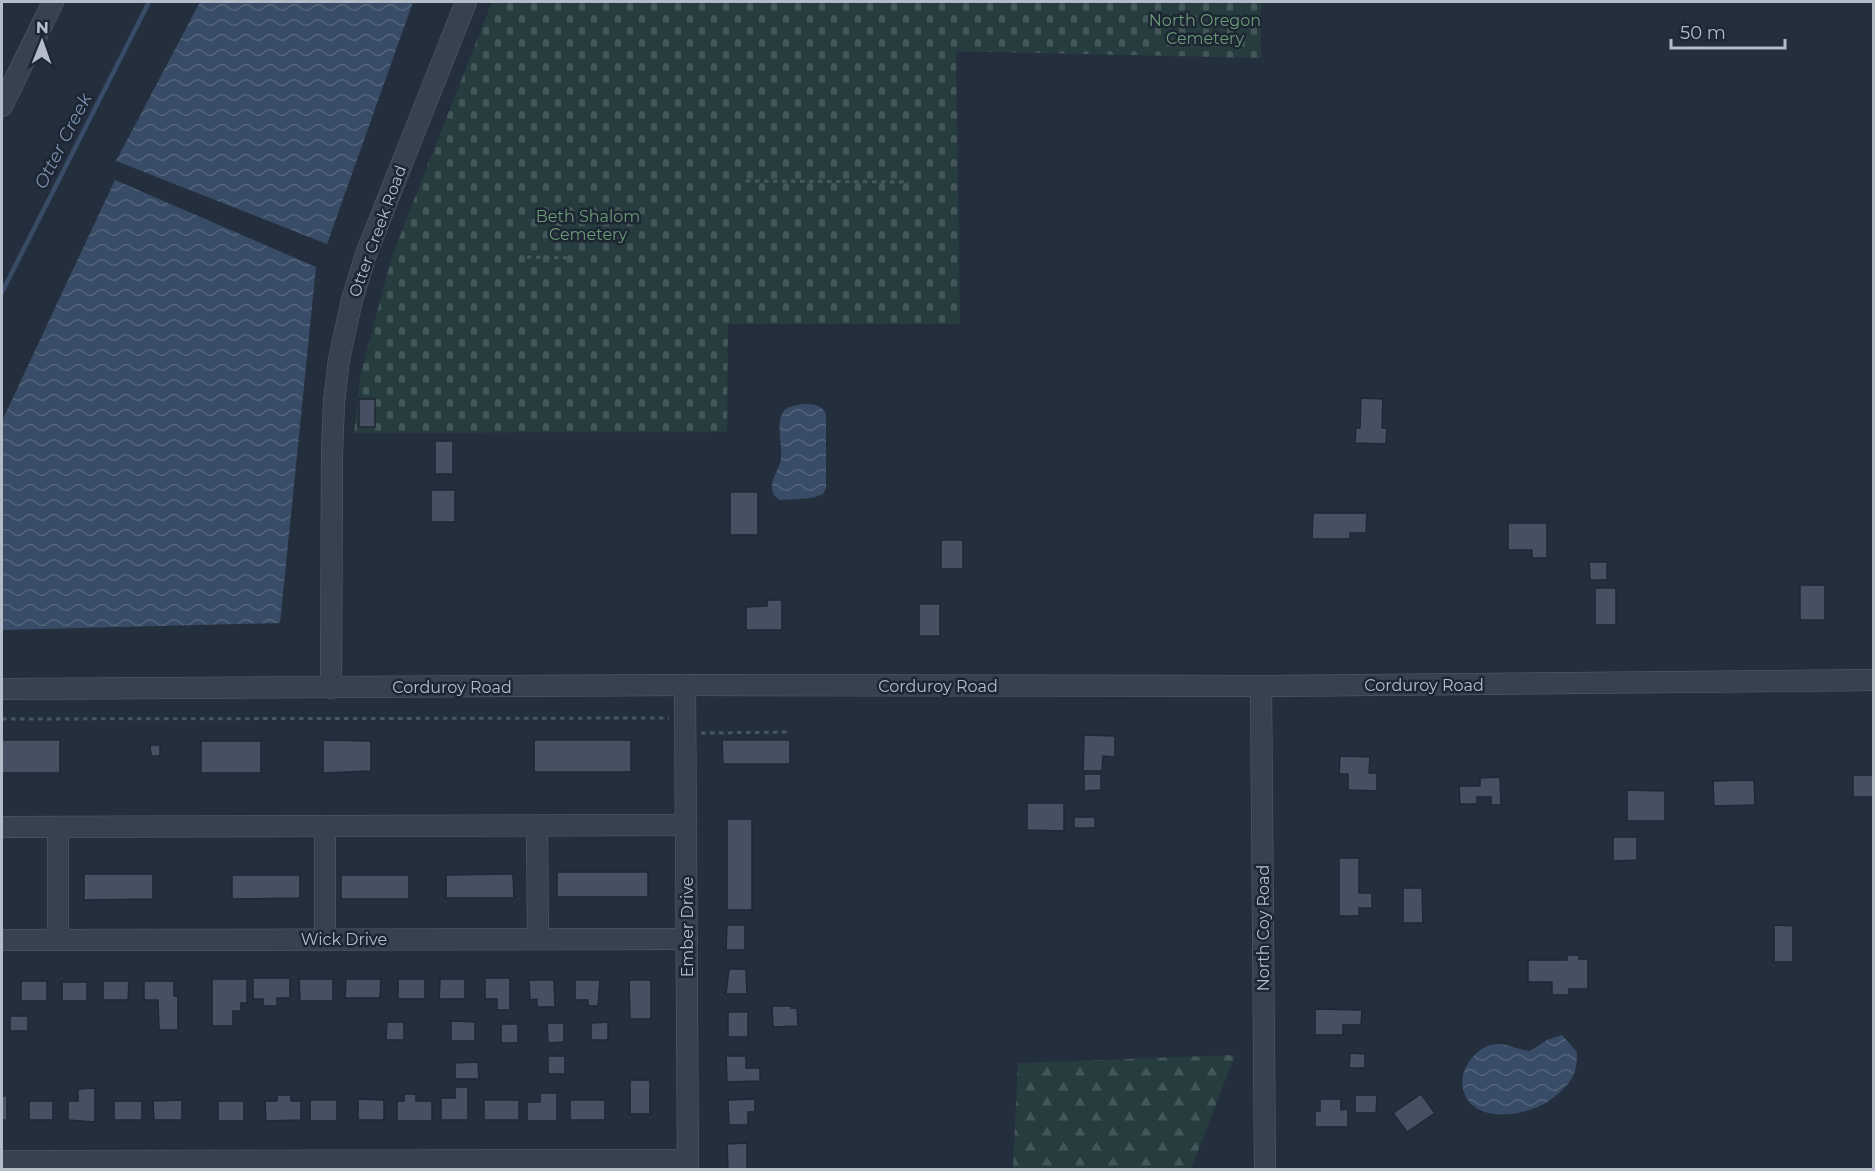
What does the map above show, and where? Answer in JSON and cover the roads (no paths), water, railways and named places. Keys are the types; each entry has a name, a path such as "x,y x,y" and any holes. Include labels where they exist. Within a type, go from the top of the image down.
{"street":[{"path":"2,106 53,2"},
{"name":"Otter Creek Road","path":"331,688 332,453 339,359 352,300 366,254 466,2"},
{"name":"Corduroy Road","path":"2,689 686,685 1261,686 1874,680"},
{"name":"Ember Drive","path":"686,685 688,1165"},
{"name":"North Coy Road","path":"1261,686 1265,1170"},
{"path":"2,827 686,825"},
{"path":"324,939 325,826"},
{"path":"537,826 538,939"},
{"path":"58,827 58,940"},
{"name":"Wick Drive","path":"2,940 687,939"},
{"path":"2,1161 688,1165"}],"water":[{"path":"200,2 413,2 327,244 116,161"},
{"path":"115,180 316,267 280,623 2,630 2,421"},
{"path":"801,404 819,406 826,414 826,488 823,494 812,498 780,500 774,496 772,489 781,458 781,416 786,409"},
{"path":"1562,1035 1577,1052 1576,1067 1569,1083 1544,1104 1520,1113 1495,1114 1473,1106 1466,1097 1462,1080 1464,1072 1473,1057 1487,1046 1499,1044 1530,1051 1547,1040"}],"waterway":[{"name":"Otter Creek","path":"2,292 149,2"}],"park label":[{"name":"North Oregon Cemetery","path":"1205,29"},
{"name":"Beth Shalom Cemetery","path":"588,225"}]}
